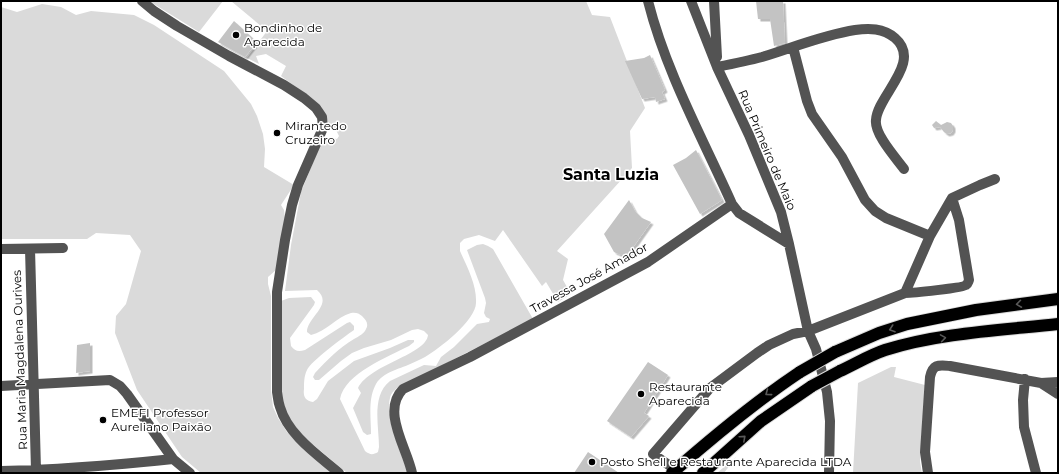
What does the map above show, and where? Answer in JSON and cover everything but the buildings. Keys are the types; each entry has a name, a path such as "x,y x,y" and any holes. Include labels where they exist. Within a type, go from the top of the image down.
{"highway":[{"path":"674,472 746,410 800,372 835,352 879,333 907,324 976,310 1058,299"},
{"path":"703,473 761,421 812,386 884,350 916,343 986,332 1058,324"}],"street":[{"path":"142,1 177,26 284,85 316,108 322,116 323,128 298,185 292,205 284,247 277,292 277,392 279,407 290,427 311,449 339,473"},
{"path":"647,1 657,35 667,61 732,204 739,213 789,244"},
{"name":"Rua Primeiro de Maio","path":"691,1 717,67 749,135 781,212 808,331 816,349 827,392 830,422 829,473"},
{"path":"697,16 714,4"},
{"path":"714,4 717,67 761,57 834,35 860,30 880,30 896,39 903,52 902,66 894,85 880,108 876,125 884,141 904,169"},
{"path":"793,47 807,101 812,114 842,157 865,200 886,218 930,236"},
{"path":"905,293 930,236 952,198 995,179"},
{"path":"674,472 653,454 710,388 756,353 793,334 808,331 905,293 918,293 965,286 968,284 969,280 959,220 952,198"},
{"name":"Travessa José Amador","path":"412,473 394,415 395,402 398,394 403,389 470,357 648,262 732,204"},
{"name":"Rua Maria Magdalena Ourives","path":"30,248 36,470"},
{"path":"1,249 64,248"},
{"path":"928,473 925,452 930,378 931,370 935,367 939,365 1041,383 1058,382"},
{"path":"1025,379 1023,400 1024,426 1036,473"},
{"path":"1,386 110,380 120,386 173,459 190,473"},
{"path":"1041,383 1058,394"},
{"path":"1,471 116,465 173,459"}],"shaded area":[{"path":"149,1 223,1 199,32"},
{"path":"231,1 586,1 592,15 610,17 645,108 630,131 632,168 557,251 568,259 563,280 571,294 558,302 546,282 542,286 503,230 495,241 479,235 464,239 460,243 460,251 471,276 475,290 476,303 474,310 464,325 439,348 421,359 389,372 381,378 375,386 371,397 371,434 367,435 363,432 353,408 361,393 358,388 364,380 374,372 418,348 425,342 428,335 424,331 418,329 412,330 391,340 352,353 319,380 315,380 313,377 333,354 363,334 367,327 366,321 361,315 352,313 346,315 321,331 311,335 307,332 308,327 321,306 323,301 321,295 317,290 285,291 291,245 301,192 322,140 326,137 337,139 339,136 335,128 328,122 321,106 281,76 286,66 266,54 256,56 259,64 247,58 267,31"},
{"path":"42,4 61,7 76,15 91,11 134,15 154,25 224,71 251,104 263,134 265,149 264,167 294,185 281,205 284,210 285,218 276,270 268,277 271,296 271,390 273,407 287,432 333,473 201,473 182,457 137,390 115,333 116,316 126,304 141,251 130,235 96,233 87,239 1,239 1,7 17,12"},
{"path":"483,244 493,249 533,319 397,388 393,392 389,405 390,414 395,435 408,473 347,473 304,437 289,418 281,400 281,301 289,298 311,297 315,302 290,338 291,346 297,351 305,350 347,323 350,322 354,326 354,330 321,355 307,370 304,380 304,394 306,399 313,402 317,399 328,381 354,361 408,340 414,340 414,342 409,346 368,367 358,374 350,381 340,399 365,451 370,454 375,454 378,452 379,447 377,421 378,403 384,387 390,381 424,365 436,366 441,357 454,347 477,324 489,322 490,319 486,317 484,313 486,303 485,298 467,250"},
{"path":"891,367 896,367 894,377 925,385 920,462 922,473 853,473 858,383"},
{"path":"736,457 724,473 717,473"}],"place":[{"name":"Bondinho de Aparecida","path":"236,35"},
{"name":"Mirantedo Cruzeiro","path":"277,133"},
{"name":"Restaurante Aparecida","path":"641,394"},
{"name":"EMEFI Professor Aureliano Paixão","path":"103,420"},
{"name":"Posto Shell e Restaurante Aparecida LTDA","path":"592,462"}],"district":[{"name":"Santa Luzia","path":"611,174"}]}
